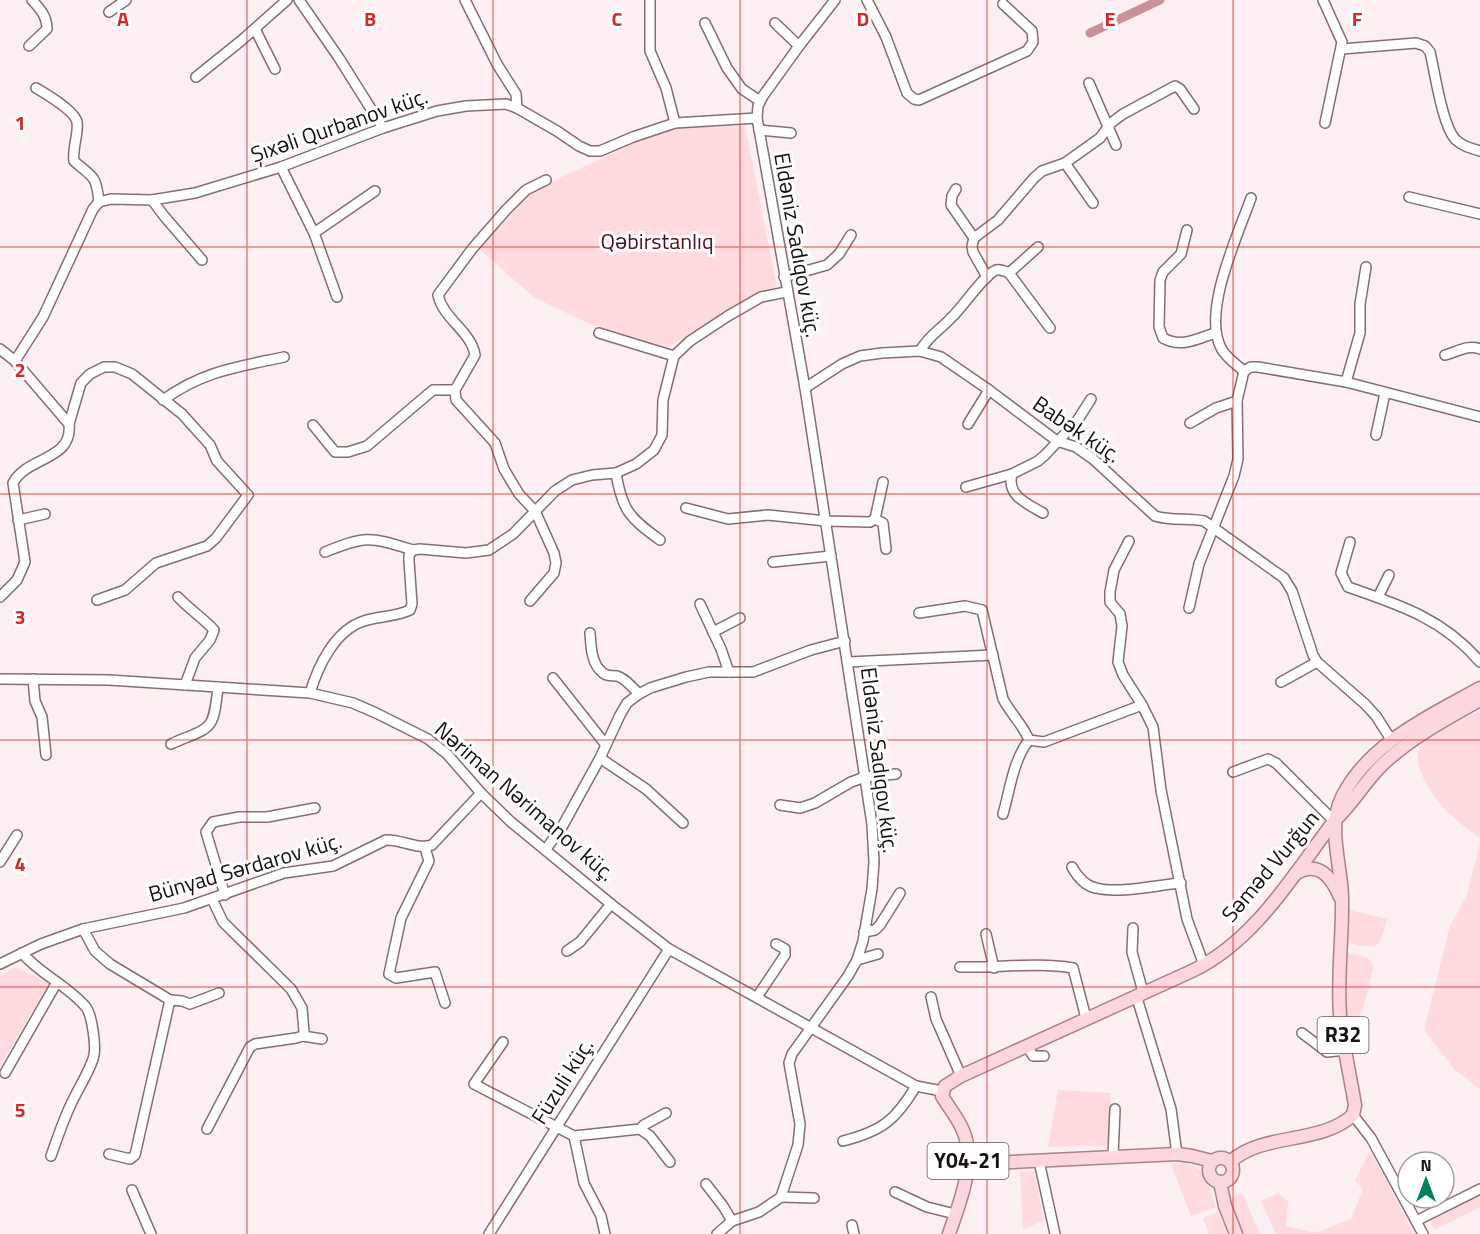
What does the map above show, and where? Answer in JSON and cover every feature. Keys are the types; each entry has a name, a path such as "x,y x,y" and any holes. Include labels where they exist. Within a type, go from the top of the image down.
{"main road":[{"path":"1334,821 1341,799 1348,787 1374,757 1413,727 1480,688"},
{"name":"Səməd Vurğun","path":"942,1091 945,1086 961,1076 1204,965 1229,947 1258,919 1372,776 1407,744 1480,700"},
{"name":"R32","path":"1334,821 1342,907 1340,1015 1355,1105 1353,1115"},
{"path":"1292,877 1309,868 1323,872 1334,884 1342,907"},
{"name":"Y04-21","path":"942,1091 942,1096 964,1133 968,1161 949,1234"},
{"path":"1230,1162 1248,1150 1334,1127 1353,1115"},
{"name":"Y04-21","path":"968,1161 992,1163 1177,1154 1212,1161"},
{"path":"1219,1158 1230,1162 1233,1169 1232,1176 1228,1180 1220,1182 1213,1179 1209,1172 1212,1161 1219,1158"},
{"path":"1220,1182 1225,1206 1236,1234"}],"street":[{"path":"29,46 47,29 47,20 43,12 32,0"},
{"path":"110,12 126,0"},
{"path":"196,77 287,0"},
{"path":"299,0 383,128"},
{"path":"465,0 497,64 516,94 517,108"},
{"path":"650,0 650,51 666,88 675,123"},
{"name":"Eldəniz Sadıqov küç.","path":"781,1197 798,1145 800,1124 789,1063 792,1054 857,960 872,889 874,862 872,824 849,662 805,388 786,292 757,118 760,101 835,0"},
{"path":"867,0 886,37 907,93 919,100 1027,51 1033,42 1032,31 1003,4"},
{"path":"1323,0 1339,32 1342,48 1325,123"},
{"path":"705,23 728,68 742,89 760,101"},
{"path":"775,23 799,46"},
{"path":"255,29 275,69"},
{"path":"1342,48 1416,43 1425,46 1430,52 1446,121 1454,137 1466,147 1480,151"},
{"path":"1089,83 1116,145"},
{"path":"987,277 973,252 974,238 998,220 1042,171 1065,163 1100,138 1108,127 1123,114 1175,87 1180,89 1194,109"},
{"path":"15,361 43,317 93,209 99,202 97,183 93,176 74,161 77,122 73,114 36,88"},
{"name":"Şıxəli Qurbanov küç.","path":"99,202 111,199 152,200 195,193 281,167 383,128 437,111 466,106 506,104 517,108 590,151 600,151 675,123 757,118"},
{"path":"759,130 791,133"},
{"path":"1065,163 1094,203"},
{"path":"281,167 315,233 338,297"},
{"path":"530,601 554,573 556,563 554,553 535,511 519,494 504,469 495,443 456,400 455,390 476,355 469,340 440,304 438,295 472,249 506,210 526,190 546,180"},
{"path":"956,189 951,205 974,238"},
{"path":"315,233 375,191"},
{"path":"1409,197 1480,214"},
{"path":"1244,371 1221,350 1215,333 1214,317 1224,273 1251,198"},
{"path":"152,200 202,260"},
{"path":"1186,231 1181,254 1163,272 1160,280 1159,327 1163,338 1171,343 1182,344 1215,333"},
{"path":"784,278 827,265 851,235"},
{"path":"1009,273 1038,247"},
{"path":"1346,382 1360,333 1360,304 1366,267"},
{"path":"920,351 932,333 951,319 987,277 996,270 1009,273 1050,328"},
{"path":"325,552 365,538 413,550 466,553 489,549 513,534 555,491 572,480 616,473 636,464 654,450 662,435 663,400 674,356 690,341 761,297 786,292"},
{"path":"599,333 674,356"},
{"path":"1445,355 1473,346 1480,350"},
{"path":"0,349 15,361 69,424"},
{"name":"Babək küç.","path":"805,388 842,364 860,356 920,351 941,357 1057,441 1076,447 1093,459 1155,516 1204,521 1284,578 1292,591 1317,662"},
{"path":"163,400 184,385 210,373 284,357"},
{"path":"0,597 17,580 25,562 13,483 16,476 64,446 70,436 69,424 81,383 90,374 104,367 115,367 132,374 182,414 210,445 217,461 246,491 247,498 207,546 156,563 124,590 97,600"},
{"path":"1189,608 1199,564 1234,476 1238,459 1237,401 1244,371 1251,367 1258,367 1346,382 1480,417"},
{"path":"313,425 335,452 348,452 367,446 433,390 455,390"},
{"path":"968,424 989,390"},
{"path":"1376,435 1385,393"},
{"path":"966,487 1012,474 1038,461 1077,421 1091,399"},
{"path":"1190,423 1216,408 1237,401"},
{"path":"616,473 624,507 636,523 660,540"},
{"path":"1012,474 1010,481 1018,499 1043,513"},
{"path":"686,508 728,519 768,515 826,521 870,522 875,519 883,482"},
{"path":"18,520 45,514"},
{"path":"875,519 883,523 886,549"},
{"path":"1129,541 1114,570 1110,592 1110,602 1120,614 1122,626 1118,662 1153,727 1161,789 1187,919 1204,965"},
{"path":"1350,542 1341,573 1348,588 1419,613 1440,625 1468,648 1480,662"},
{"path":"310,693 324,659 351,626 410,610 412,604 409,555 413,550"},
{"path":"773,562 831,556"},
{"path":"1378,597 1389,574"},
{"path":"178,597 214,630 210,640 195,658 185,685"},
{"path":"700,604 729,672"},
{"path":"920,613 965,606 982,610 1003,699 1010,712 1024,727 1029,740"},
{"path":"713,632 740,618"},
{"path":"590,633 592,655 601,672 624,679 639,694"},
{"path":"546,849 562,827 627,703 639,694 650,688 709,672 753,672 811,650 845,641"},
{"path":"849,662 993,655"},
{"path":"1281,682 1317,662 1365,704 1376,716 1392,741"},
{"name":"Nəriman Nərimanov küç.","path":"0,678 109,680 310,693 353,703 428,739 447,754 481,793 511,822 669,949 916,1086 942,1091"},
{"path":"553,678 606,745"},
{"path":"33,679 35,701 42,717 46,755"},
{"path":"171,744 209,728 214,718 218,687"},
{"path":"1029,740 1044,742 1142,705"},
{"path":"1003,814 1017,762 1022,749 1029,740"},
{"path":"600,758 646,789 683,823"},
{"path":"1233,772 1268,759 1276,763 1334,821"},
{"path":"780,805 800,808 815,804 851,782 866,777 896,774"},
{"path":"445,1003 435,972 396,978 389,974 401,918 429,861 425,848 438,841 481,793"},
{"path":"225,895 206,832 213,822 239,817 267,817 315,808"},
{"path":"0,862 17,835"},
{"name":"Bünyad Sərdarov küç.","path":"0,964 41,944 83,929 162,914 225,895 284,873 333,866 386,840 394,839 425,848"},
{"path":"1072,867 1078,877 1095,888 1117,890 1181,883"},
{"path":"864,932 875,930 900,893"},
{"path":"212,899 223,922 291,989 298,999 302,1008 303,1036"},
{"path":"567,951 580,942 611,904"},
{"path":"1133,928 1132,952 1140,994 1171,1109 1177,1154"},
{"path":"83,929 95,951 110,964 170,1000 182,1000 190,1004 219,993"},
{"path":"986,934 994,968"},
{"path":"757,997 784,955 785,950 776,944"},
{"name":"Füzuli küç.","path":"489,1234 669,949"},
{"path":"22,953 36,969 57,982 86,1006 91,1014 95,1048 93,1058 70,1106 51,1156"},
{"path":"857,960 878,954"},
{"path":"960,967 1055,965 1073,968 1086,1018"},
{"path":"5,1073 57,982"},
{"path":"931,997 936,1019 961,1076"},
{"path":"109,1154 130,1159 135,1155 170,1000"},
{"path":"1302,1034 1327,1052 1346,1050"},
{"path":"207,1129 250,1047 255,1044 303,1036 322,1039"},
{"path":"503,1042 474,1084 574,1136 640,1130 650,1136 670,1162"},
{"path":"1027,1046 1033,1056 1044,1056"},
{"path":"843,1141 867,1135 892,1119 904,1106 916,1086"},
{"path":"1113,1156 1115,1109"},
{"path":"640,1130 644,1125 666,1113"},
{"path":"1353,1115 1371,1138 1422,1234"},
{"path":"574,1136 584,1183 601,1216 605,1234"},
{"path":"1039,1161 1055,1234"},
{"path":"706,1184 732,1221"},
{"path":"132,1190 152,1234"},
{"path":"1416,1221 1480,1190"},
{"path":"896,1192 927,1206 956,1214"},
{"path":"717,1234 732,1221 759,1212 781,1197 814,1198"}],"green space":[{"name":"Qəbirstanlıq","path":"745,126 777,287 752,297 668,347 588,323 535,298 479,249 532,191 666,128"},
{"path":"1480,711 1480,838 1458,821 1437,800 1424,779 1418,757 1420,747 1431,735"},
{"path":"1480,844 1480,1089 1455,1070 1424,1030 1450,926 1466,897"},
{"path":"1349,910 1387,919 1382,936 1376,945 1349,943"},
{"path":"1347,953 1367,958 1373,968 1363,1009 1358,1018 1347,1021"},
{"path":"14,967 49,983 0,1066 0,976"},
{"path":"1058,1090 1111,1093 1110,1145 1048,1147"},
{"path":"1370,1150 1396,1200 1396,1210 1401,1210 1414,1234 1276,1234 1261,1201 1278,1193 1288,1201 1286,1226 1315,1233 1351,1219 1363,1189 1355,1181"},
{"path":"1171,1164 1192,1165 1202,1173 1216,1207 1191,1216"},
{"path":"1034,1171 1044,1220 1023,1230 1020,1172"},
{"path":"1242,1193 1260,1234 1241,1234 1226,1200"},
{"path":"1480,1196 1480,1207 1434,1230 1430,1221"},
{"path":"1218,1212 1227,1234 1209,1234 1203,1218"}],"waterway":[{"path":"1090,33 1160,0"}]}
